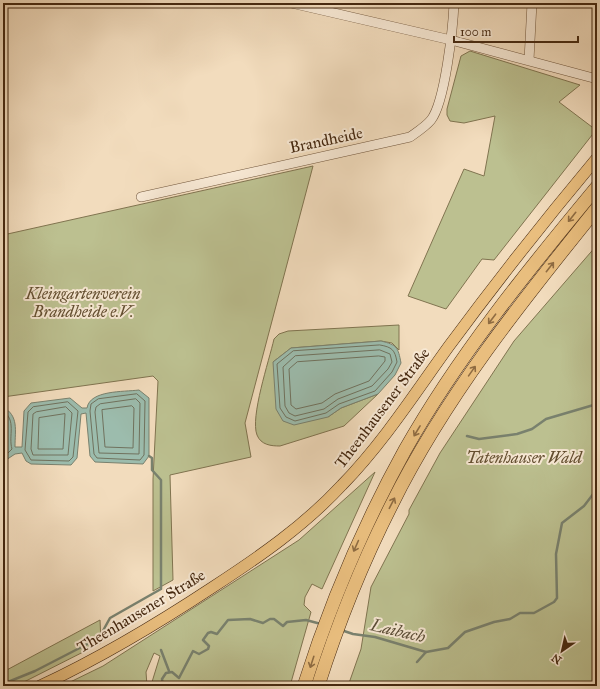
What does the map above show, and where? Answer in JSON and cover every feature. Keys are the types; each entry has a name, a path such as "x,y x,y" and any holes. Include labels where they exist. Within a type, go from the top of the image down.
{"highway":[{"path":"304,686 329,611 357,543 381,494 406,449 437,398 483,332 554,239 597,187"},
{"path":"318,686 342,615 367,554 392,502 450,403 495,339 597,208"}],"main road":[{"name":"Theenhausener Straße","path":"40,686 113,649 208,590 297,528 341,486 376,447 532,236 597,158"}],"street":[{"path":"291,3 451,40 597,79"},
{"name":"Brandheide","path":"141,197 410,137 431,119 439,103 451,40 454,3"},
{"path":"529,60 532,3"}],"green space":[{"path":"470,51 580,85 559,102 596,130 494,260 482,259 446,309 408,296 464,169 484,176 495,116 464,123 450,121 447,115 447,109 461,56"},
{"name":"Kleingartenverein Brandheide e.V.","path":"313,166 245,423 251,457 170,475 173,580 153,591 153,479 158,381 153,376 3,397 3,235"},
{"name":"Tatenhauser Wald","path":"597,245 597,686 348,686 361,649 371,587 409,514 409,510 440,453 514,341"},
{"path":"399,325 399,350 392,343 381,341 291,348 273,362 328,417 341,408 378,394 344,426 280,446 273,446 261,441 257,435 256,427 258,403 274,339 279,334 288,331"},
{"path":"375,472 322,589 312,584 305,597 304,605 311,612 290,686 154,686 152,682 160,656 154,653 146,672 147,686 62,686 103,666 299,540"},
{"path":"100,620 101,643 16,686 3,686 3,672"}],"water":[{"path":"381,341 394,346 398,350 401,363 395,375 378,394 341,408 328,417 294,425 283,421 276,409 273,362 291,348"},
{"path":"139,390 149,398 149,456 143,464 95,462 90,456 86,413 81,414 77,458 71,465 31,464 26,461 22,453 15,454 3,462 3,407 12,415 14,419 15,447 22,447 24,411 31,403 70,398 82,408 87,408 89,402 101,395"}],"waterway":[{"path":"467,436 479,439 517,434 532,429 546,419 597,404"},
{"path":"3,684 35,671 99,638 110,618 161,589 161,480 152,470 152,458 149,456"},
{"name":"Laibach","path":"341,630 353,634 375,637 426,652 448,648 465,632 494,622 510,619 520,613 534,613 554,602 557,598 556,554 562,523 584,506 597,489"},
{"name":"Laibach","path":"163,686 162,679 166,673 172,672 179,678 193,651 199,654 208,649 209,646 203,640 208,633 211,632 217,634 228,620 250,619 263,623 270,619 274,619 283,626 287,622 306,620 321,624"},
{"path":"161,650 169,671"},
{"path":"417,662 426,652"}]}
